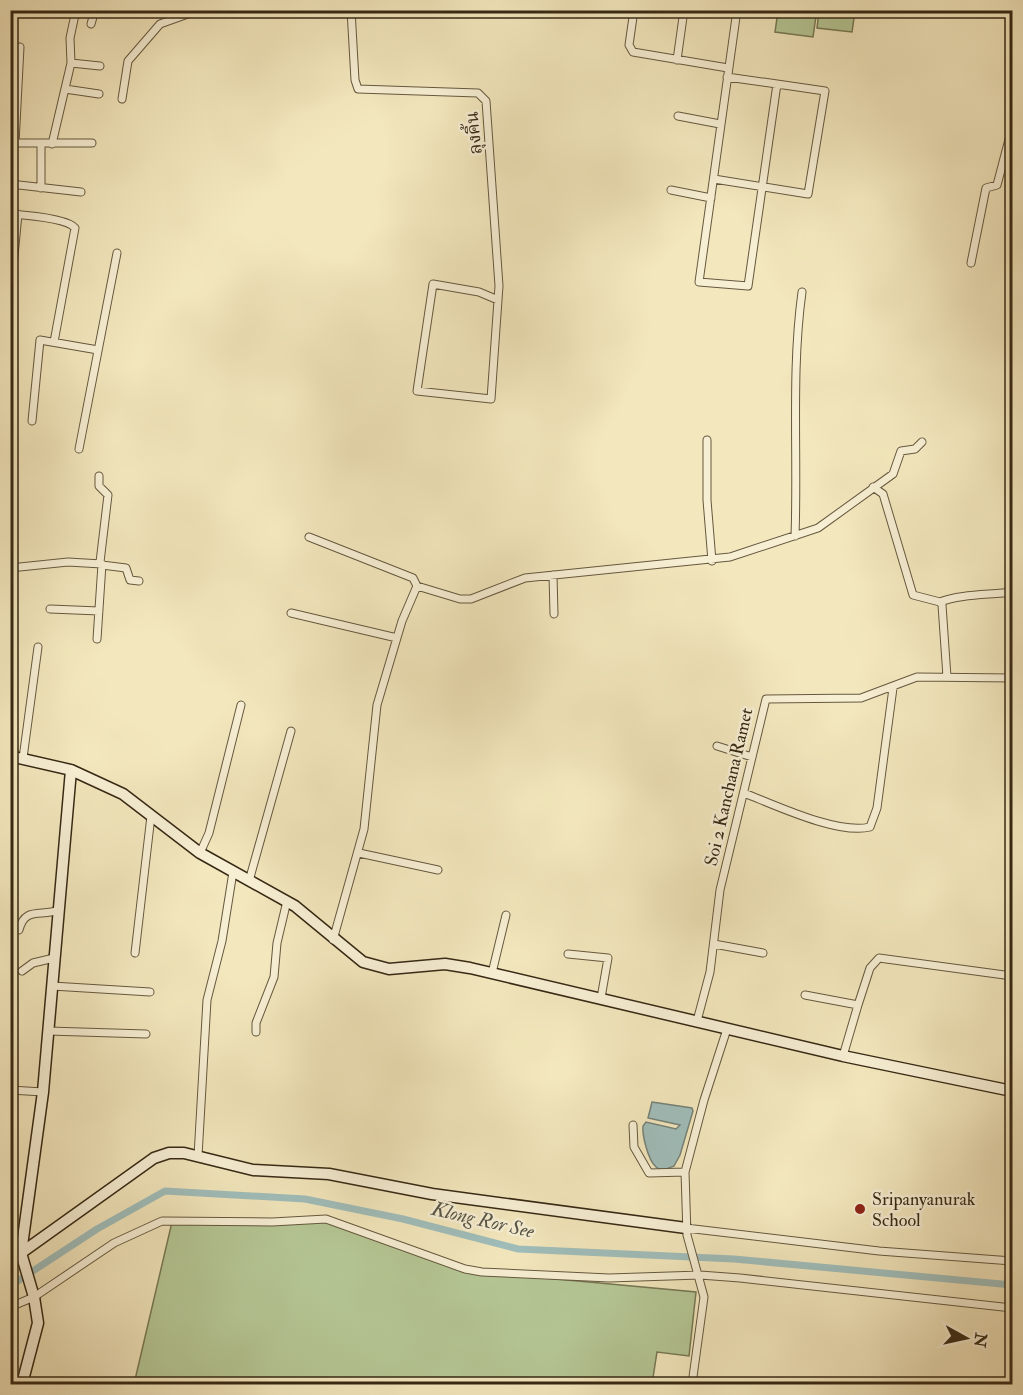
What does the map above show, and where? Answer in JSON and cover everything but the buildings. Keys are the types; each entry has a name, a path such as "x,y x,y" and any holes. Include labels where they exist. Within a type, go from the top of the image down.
{"street":[{"path":"52,144 71,63 70,38 76,10"},
{"path":"91,24 95,10"},
{"path":"122,99 128,60 135,56 162,23 199,10"},
{"name":"ลุงคิ้น","path":"351,10 355,80 358,89 475,93 485,99 498,249 498,300 491,399 417,391 433,284 479,292 498,300"},
{"path":"567,10 581,13 581,10"},
{"path":"634,10 629,45 632,51 728,68"},
{"path":"676,60 684,10"},
{"path":"737,10 699,282 748,286 777,84"},
{"path":"20,47 13,143 92,143"},
{"path":"71,63 99,66"},
{"path":"714,178 808,194 825,91 727,77"},
{"path":"65,89 99,94"},
{"path":"678,116 720,124"},
{"path":"971,263 986,188 997,185 1012,128"},
{"path":"41,143 41,188"},
{"path":"10,184 81,192"},
{"path":"671,190 711,198"},
{"path":"10,298 14,214 70,223 75,228 54,342"},
{"path":"79,449 117,253"},
{"path":"795,536 798,462 796,368 802,292"},
{"path":"32,421 40,340 98,350"},
{"path":"708,440 707,500 712,561"},
{"path":"309,537 412,578 417,586 460,598 471,598 525,578 652,564 712,561 818,528 895,472 902,451 915,449 922,442"},
{"path":"97,639 108,495 99,486 99,476"},
{"path":"873,487 883,494 913,595 940,602 958,596 982,597 1012,592"},
{"path":"10,568 101,564 126,568 130,580 139,581"},
{"path":"553,575 554,614"},
{"path":"333,940 358,854 367,805 375,716 397,638 417,586"},
{"path":"940,602 946,628 947,677"},
{"path":"50,609 99,610"},
{"path":"291,613 397,638"},
{"path":"23,758 38,647"},
{"name":"Soi 2 Kanchana Ramet","path":"696,1022 710,972 720,890 766,699 861,698 917,677 1012,678"},
{"path":"744,793 816,820 852,828 870,827 877,808 892,688"},
{"path":"201,853 209,833 241,705"},
{"path":"249,881 291,730"},
{"path":"717,746 752,757"},
{"path":"10,756 71,770 123,794 201,853 287,900 357,959 379,968 395,969 445,964 492,973 539,986 601,998 843,1056 1012,1091"},
{"path":"22,1384 38,1323 33,1295 18,1257 43,1092 71,770"},
{"path":"135,953 151,816"},
{"path":"358,854 438,870"},
{"path":"198,1156 207,1000 222,941 233,872"},
{"path":"256,1032 256,1023 274,977 277,943 287,900"},
{"path":"19,930 23,920 30,913 59,910"},
{"path":"492,973 506,915"},
{"path":"714,944 763,953"},
{"path":"568,954 608,958 601,998"},
{"path":"22,971 33,963 54,958"},
{"path":"843,1056 870,968 879,958 1012,976"},
{"path":"52,986 150,992"},
{"path":"805,994 858,1005"},
{"path":"692,1384 704,1308 699,1274 687,1231 685,1172 704,1100 727,1029"},
{"path":"48,1031 146,1034"},
{"path":"10,1090 43,1092"},
{"path":"633,1125 634,1147 649,1173 685,1172"},
{"path":"18,1257 154,1158 174,1152 253,1170 329,1174 432,1194 687,1231 1012,1262"},
{"path":"10,1307 33,1295 114,1243 162,1221 326,1220 465,1269 482,1272 609,1278 699,1274 1012,1308"}],"green space":[{"path":"778,11 816,16 813,37 775,32"},
{"path":"819,11 855,11 852,32 817,28"},
{"path":"172,1222 340,1222 482,1272 696,1292 689,1356 657,1352 652,1384 134,1384"}],"water":[{"path":"652,1102 692,1108 693,1111 680,1155 674,1166 665,1169 658,1168 650,1159 643,1126 646,1122 676,1129 680,1125 648,1118"}],"waterway":[{"name":"Klong Ror See","path":"10,1286 97,1229 165,1191 305,1199 403,1219 518,1249 734,1259 1012,1285"}],"place":[{"name":"Sripanyanurak School","path":"860,1209"}]}
